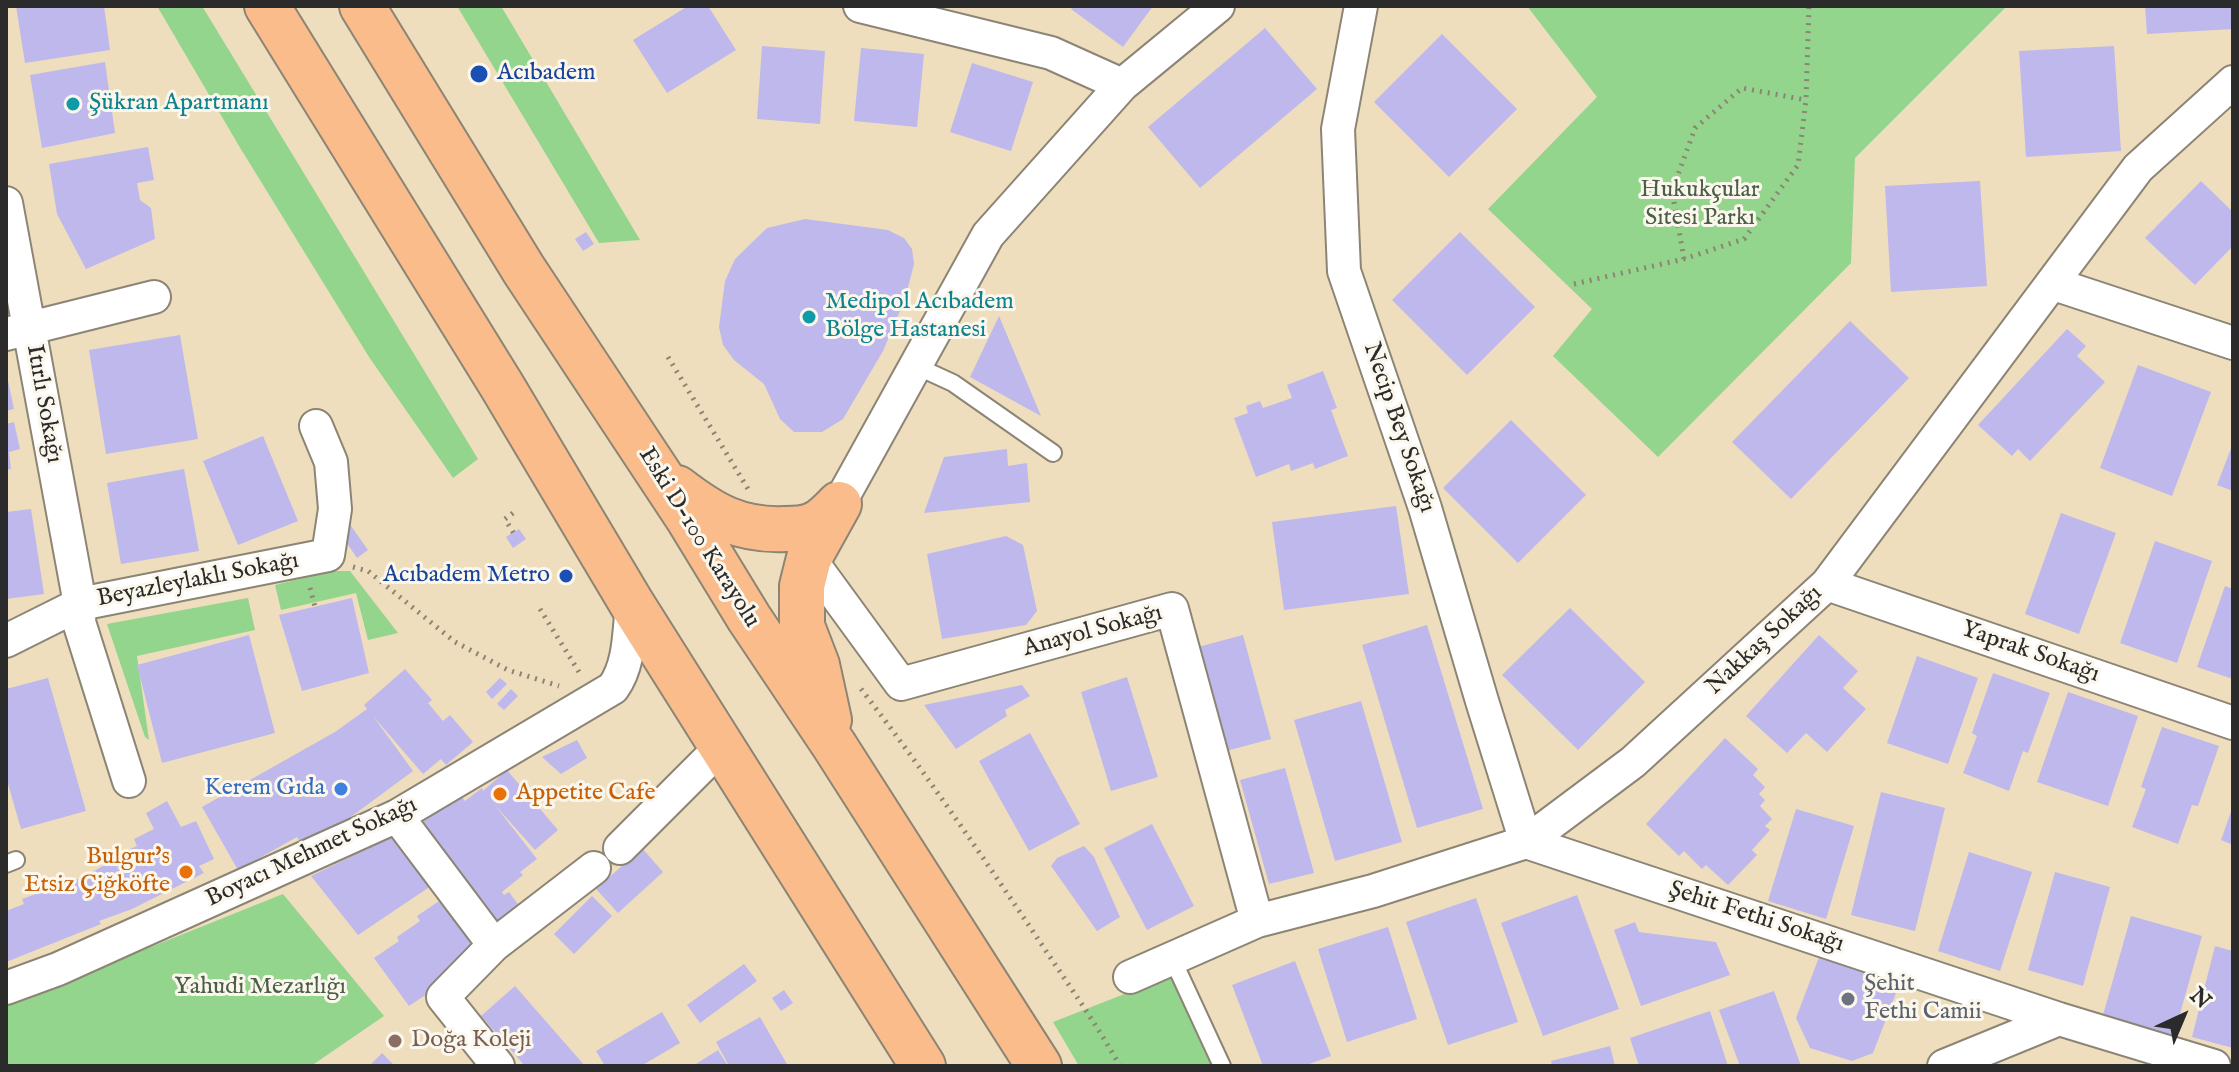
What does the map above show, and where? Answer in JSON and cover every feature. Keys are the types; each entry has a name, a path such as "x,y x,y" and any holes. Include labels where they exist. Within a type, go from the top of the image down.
{"highway":[{"path":"267,6 502,386 632,604 923,1066"},
{"name":"Eski D-100 Karayolu","path":"362,6 524,270 1039,1066"},
{"path":"660,476 715,515 737,525 772,529 806,528 818,523 839,504"},
{"path":"834,745 817,665 802,626 802,586 809,558 839,504"},
{"path":"878,993 914,1066"}],"street":[{"path":"860,6 1051,53 1122,85"},
{"path":"839,504 988,235 1122,85 1218,6"},
{"name":"Necip Bey Sokağı","path":"1361,6 1338,129 1344,271 1425,508 1526,842"},
{"name":"Nakkaş Sokağı","path":"1130,977 1257,921 1373,891 1526,842 1633,762 1827,584 2138,168 2233,82"},
{"name":"Itırlı Sokağı","path":"6,203 18,332 80,604 79,622 129,781"},
{"path":"2054,284 2233,343"},
{"path":"18,332 154,297"},
{"name":"Beyazleylaklı Sokağı","path":"80,604 328,555 335,509 331,462 316,426"},
{"name":"Anayol Sokağı","path":"809,558 901,684 1172,609 1257,921"},
{"name":"Yaprak Sokağı","path":"1827,584 2233,723"},
{"path":"6,641 80,604"},
{"name":"Boyacı Mehmet Sokağı","path":"6,988 58,969 397,816 613,688 621,678 624,665 632,604"},
{"path":"620,848 721,747"},
{"path":"397,816 494,945"},
{"name":"Şehit Fethi Sokağı","path":"1526,842 2059,1019 2214,1066"},
{"path":"498,1066 443,997 494,945 594,868"},
{"path":"1944,1066 2059,1019"}],"lane":[{"path":"916,366 953,383 1053,453"},
{"path":"1172,958 1222,1066"}],"path":[{"path":"1574,284 1684,259 1744,239 1798,165 1806,100 1809,6"},
{"path":"1684,259 1672,191 1695,128 1742,88 1806,100"},
{"path":"668,357 752,495"},
{"path":"513,513 505,519 516,537"},
{"path":"350,566 368,571 455,642 508,670 565,688"},
{"path":"540,609 584,680"},
{"path":"860,687 1004,889 1102,1033 1120,1066"}],"green space":[{"path":"157,6 202,6 478,459 453,478 369,357"},
{"path":"457,6 501,6 640,240 599,243"},
{"name":"Hukukçular Sitesi Parkı","path":"1527,6 2007,6 1855,158 1851,263 1658,457 1553,356 1592,309 1488,209 1597,97"},
{"path":"331,571 350,571 398,633 368,640 356,593 281,610 275,585"},
{"path":"248,598 255,630 137,656 149,740 145,737 107,624"},
{"name":"Yahudi Mezarlığı","path":"283,894 384,1016 311,1066 6,1066 6,1005"},
{"path":"1183,971 1225,1066 1079,1066 1053,1022"}],"building":[{"path":"16,6 104,6 110,50 25,63"},
{"path":"688,6 708,6 736,50 667,93 633,40"},
{"path":"1074,6 1153,6 1123,47 1071,9"},
{"path":"2145,6 2233,6 2233,29 2147,34"},
{"path":"1265,28 1317,89 1200,188 1148,127"},
{"path":"1442,34 1517,109 1449,177 1374,102"},
{"path":"762,46 825,51 820,124 757,119"},
{"path":"2114,46 2121,151 2026,157 2019,51"},
{"path":"861,48 924,54 917,127 854,121"},
{"name":"Şükran Apartmanı","path":"105,62 115,133 42,148 30,75"},
{"path":"972,63 1033,82 1011,151 950,132"},
{"path":"148,147 154,180 137,183 140,200 151,208 155,239 86,269 57,214 49,164"},
{"path":"1980,181 1987,286 1891,292 1885,186"},
{"path":"2201,181 2233,212 2233,246 2195,285 2145,238"},
{"name":"Medipol Acıbadem Bölge Hastanesi","path":"805,219 888,230 904,238 912,249 914,264 905,299 883,351 843,419 822,432 794,432 780,419 764,384 734,360 723,345 719,327 725,281 735,259 767,228"},
{"path":"586,232 594,244 583,251 575,239"},
{"path":"1460,232 1535,307 1467,375 1392,300"},
{"path":"999,316 1041,416 970,377"},
{"path":"1850,321 1909,378 1791,499 1732,442"},
{"path":"2067,329 2086,346 2077,356 2105,382 2030,461 2018,449 2012,456 1978,425"},
{"path":"180,335 198,439 106,454 89,350"},
{"path":"2138,365 2211,392 2172,496 2100,468"},
{"path":"6,371 14,409 6,411"},
{"path":"1323,371 1337,408 1331,410 1348,456 1315,469 1313,463 1291,471 1289,464 1256,477 1234,418 1248,413 1246,406 1260,401 1263,408 1292,398 1287,385"},
{"path":"1511,420 1586,495 1518,563 1443,488"},
{"path":"14,422 20,449 9,452 11,469 6,470 6,424"},
{"path":"263,436 298,521 238,545 203,461"},
{"path":"2233,443 2233,491 2217,485"},
{"path":"1007,449 1008,466 1027,463 1030,502 924,513 944,457"},
{"path":"184,469 199,551 121,564 107,483"},
{"path":"1396,506 1409,594 1284,610 1272,522"},
{"path":"31,509 44,594 6,599 6,512"},
{"path":"2061,513 2116,533 2079,634 2025,614"},
{"path":"349,523 368,550 357,558 338,530"},
{"path":"519,529 526,539 513,548 506,537"},
{"path":"1006,536 1023,545 1037,611 1026,625 942,639 927,554"},
{"path":"2155,541 2212,561 2177,663 2120,643"},
{"path":"2225,586 2233,589 2233,679 2197,667"},
{"path":"352,598 369,673 302,691 279,615"},
{"path":"1570,608 1645,682 1578,750 1502,675"},
{"path":"1427,625 1483,809 1417,828 1362,645"},
{"path":"249,635 275,733 162,763 137,665"},
{"path":"1243,635 1271,739 1226,751 1198,647"},
{"path":"1819,635 1858,671 1843,688 1866,709 1827,752 1806,733 1787,753 1746,716"},
{"path":"1917,656 1978,678 1948,764 1887,743"},
{"path":"405,669 432,700 428,703 443,721 450,715 473,742 446,765 441,759 423,774 373,716 413,771 344,822 302,845 297,837 238,870 202,807 335,732 367,709 364,705"},
{"path":"1993,673 2050,693 2028,753 2023,751 2009,791 1963,773 1977,736 1972,733"},
{"path":"1127,677 1158,777 1111,791 1081,692"},
{"path":"48,678 86,811 21,829 6,777 6,689"},
{"path":"500,678 507,684 492,699 486,692"},
{"path":"1022,685 1030,696 1005,710 1007,716 956,749 924,705"},
{"path":"511,689 518,696 504,710 497,704"},
{"path":"2068,692 2138,716 2108,806 2037,782"},
{"path":"1361,701 1402,842 1335,861 1294,720"},
{"path":"2162,727 2219,746 2198,806 2192,805 2178,844 2132,827 2146,789 2141,787"},
{"path":"1030,733 1080,824 1029,851 979,761"},
{"path":"1725,738 1758,769 1753,775 1765,787 1759,794 1765,800 1760,806 1772,819 1765,826 1770,830 1752,850 1757,855 1728,885 1706,865 1702,869 1684,851 1679,856 1646,824"},
{"path":"577,740 587,758 561,774 542,757"},
{"path":"1285,768 1314,873 1269,884 1240,780"},
{"path":"507,770 558,830 535,850 494,804 537,859 502,892 504,895 509,892 526,915 500,935 416,826 461,796 465,801 482,788 483,791"},
{"path":"1881,792 1945,808 1915,931 1851,915"},
{"path":"167,801 181,827 196,821 214,859 199,866 204,873 132,909 99,921 101,924 6,962 6,911 24,904 22,899 83,877 114,860 119,872 114,856 137,846 134,839 154,829 146,813"},
{"path":"2233,806 2233,845 2221,840"},
{"path":"1796,809 1854,826 1826,919 1768,901"},
{"path":"1152,824 1194,906 1147,930 1104,848"},
{"path":"396,835 434,884 358,935 311,876"},
{"path":"1084,846 1094,857 1120,917 1097,931 1051,866 1057,858"},
{"path":"642,848 663,872 618,913 596,889"},
{"path":"1969,852 2032,872 2000,971 1938,951"},
{"path":"2055,872 2110,887 2083,986 2028,970"},
{"path":"451,893 488,947 457,974 409,1006 374,958 399,941 397,937 420,921 417,916"},
{"path":"1577,895 1619,1009 1543,1036 1501,923"},
{"path":"592,896 612,916 574,954 554,934"},
{"path":"1476,898 1518,1022 1448,1045 1406,922"},
{"path":"2131,916 2202,936 2174,1035 2103,1015"},
{"path":"1635,922 1639,932 1716,942 1730,975 1641,1006 1614,930"},
{"path":"1388,927 1417,1019 1347,1042 1318,949"},
{"path":"2215,946 2233,951 2233,1048 2192,1037"},
{"name":"Şehit Fethi Camii","path":"1821,952 1901,980 1873,1053 1852,1061 1810,1048 1796,1018"},
{"path":"1295,961 1331,1056 1304,1066 1263,1066 1232,985"},
{"path":"744,964 757,981 700,1023 687,1005"},
{"path":"515,986 585,1066 525,1066 481,1016"},
{"path":"784,990 793,1003 781,1011 772,998"},
{"path":"1774,991 1801,1066 1740,1066 1719,1010"},
{"path":"1710,1011 1728,1066 1639,1066 1630,1038"},
{"path":"662,1012 680,1043 641,1066 605,1066 596,1051"},
{"path":"760,1017 788,1066 729,1066 716,1042"},
{"path":"1610,1046 1615,1066 1552,1066 1551,1061"},
{"path":"718,1050 728,1066 693,1066"},
{"path":"382,1053 395,1066 369,1066"}],"place":[{"name":"Acıbadem","path":"479,74"},
{"name":"Şükran Apartmanı","path":"73,104"},
{"name":"Medipol Acıbadem Bölge Hastanesi","path":"809,317"},
{"name":"Acıbadem Metro","path":"566,576"},
{"name":"Kerem Gıda","path":"341,789"},
{"name":"Appetite Cafe","path":"500,794"},
{"name":"Bulgur's Etsiz Çiğköfte","path":"186,872"},
{"name":"Şehit Fethi Camii","path":"1848,999"},
{"name":"Doğa Koleji","path":"395,1041"}]}
